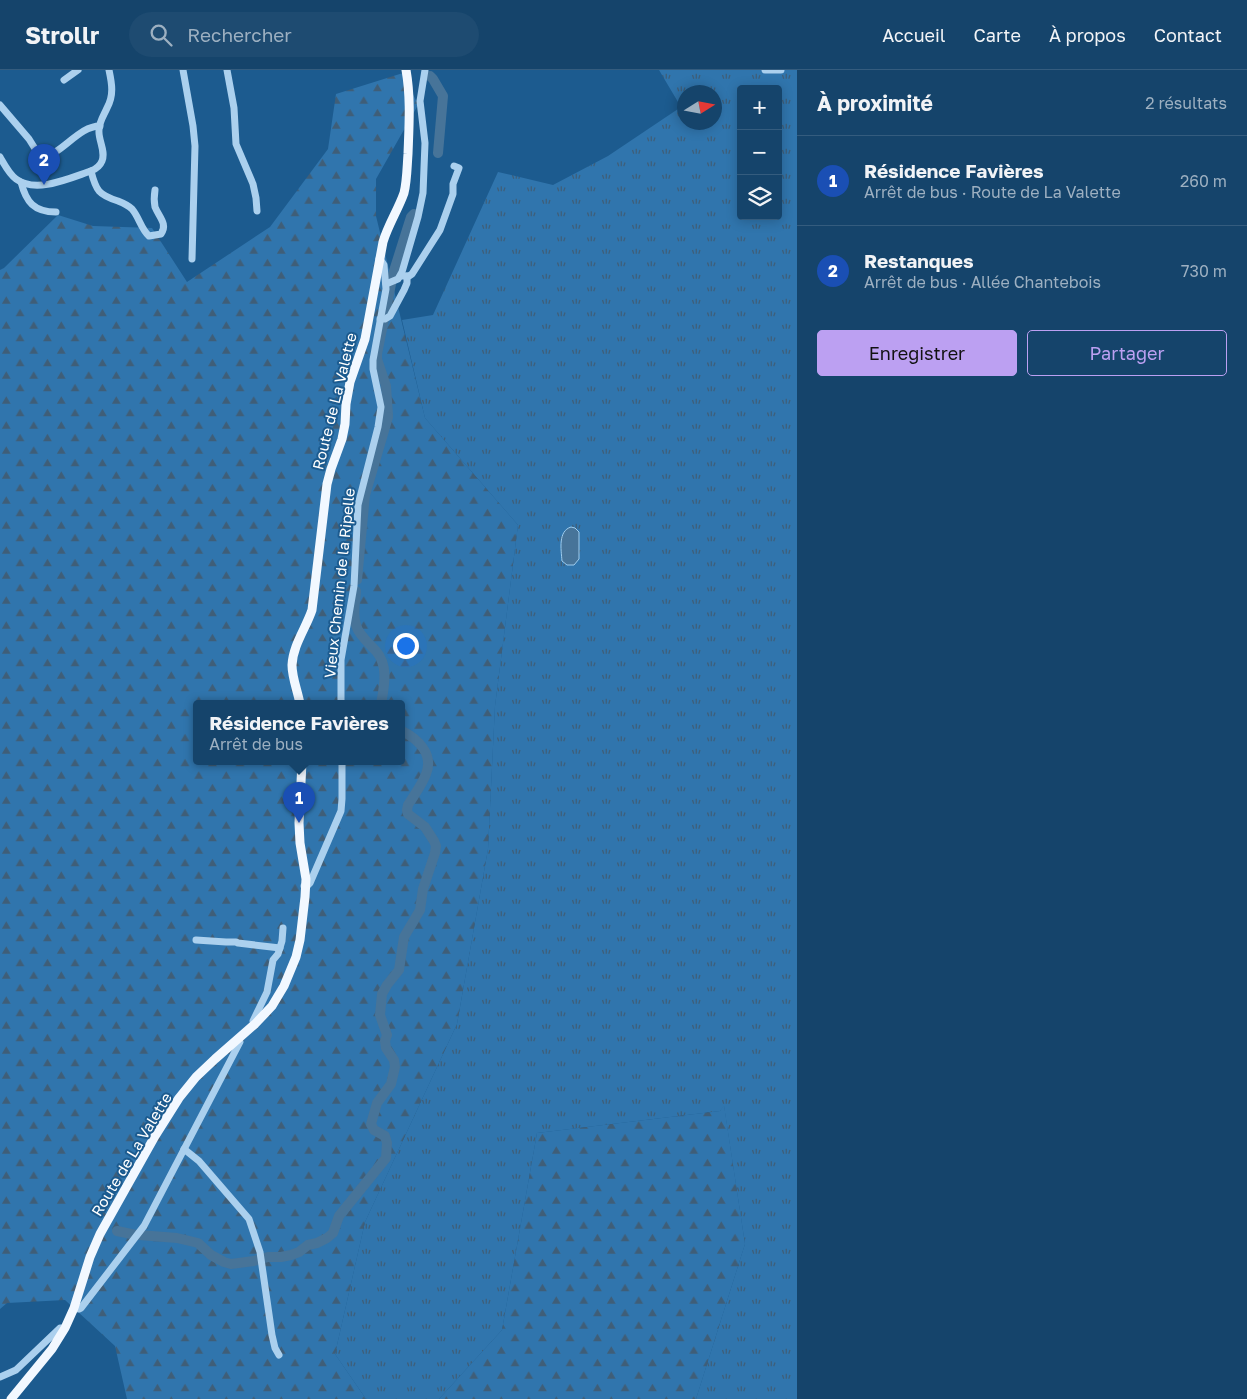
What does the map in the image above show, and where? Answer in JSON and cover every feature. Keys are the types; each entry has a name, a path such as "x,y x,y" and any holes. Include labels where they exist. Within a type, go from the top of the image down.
{"main road":[{"name":"Route de La Valette","path":"401,70 410,105"},
{"name":"Route de La Valette","path":"299,700 292,665 298,641 308,623 312,610 327,484 342,439 350,382 365,339 385,234 404,192 410,105 407,73"},
{"name":"Route de La Valette","path":"11,1399 52,1349 65,1328 100,1234 155,1136 179,1098 196,1077 255,1024 272,1006 284,986 296,958 302,923 305,872 300,840 299,807 302,765"}],"street":[{"path":"64,80 78,70"},
{"path":"0,157 13,177 21,182 32,184 44,185 97,168 103,159 99,134 100,126 112,96 109,70"},
{"path":"183,70 195,146 192,259"},
{"path":"227,70 234,108 236,144 253,184 257,211"},
{"name":"Vieux Chemin de la Ripelle","path":"383,319 390,316 407,282 404,276 423,193 425,143 420,100 425,70"},
{"path":"765,70 781,70"},
{"path":"0,106 42,157 50,155 88,128 100,126"},
{"path":"389,283 413,273 440,230 453,194 453,184 459,168 454,166"},
{"path":"91,171 94,184 100,193 109,199 129,206 150,236 160,235 164,228 164,223 155,206 155,190"},
{"path":"21,182 23,192 40,211 56,212"},
{"name":"Vieux Chemin de la Ripelle","path":"341,700 341,660 354,586 358,505 381,412 373,360 389,283 384,265 379,259"},
{"path":"304,886 310,883 341,811 342,765"},
{"path":"255,1024 253,1021 267,992 273,960 278,954 282,941 283,928"},
{"path":"196,940 236,942 238,944 280,948"},
{"path":"74,1308 81,1308 144,1226 240,1042 238,1039"},
{"path":"184,1149 199,1161 249,1219 260,1252 272,1334 275,1348 279,1355"},
{"path":"0,1377 16,1370 60,1328 65,1328"}],"green space":[{"path":"659,70 797,70 797,1399 696,1399 745,1244 724,1106 720,1111 537,1133 502,1330 439,1399 366,1399 335,1354 365,1222 457,1024 488,849 495,706 518,525 425,418 402,320 433,315 498,172 553,185 608,156 677,110 677,130 722,130 722,85 677,85 677,100"},
{"path":"403,73 418,105 376,179 376,216 425,418 518,525 495,706 488,849 457,1024 365,1222 335,1354 366,1399 127,1399 115,1346 65,1300 7,1303 0,1309 0,270 58,215 93,226 152,228 187,282 270,227 328,149 336,94"},
{"path":"724,1105 745,1244 696,1399 439,1399 502,1330 537,1133 720,1111"}],"shaded area":[{"path":"571,527 579,532 579,559 574,565 567,565 562,561 561,541 564,532"}],"waterway":[{"path":"430,76 443,96 438,153"},
{"path":"388,415 386,386 377,354 393,274 411,217 414,214"},
{"path":"357,580 365,495 388,417"},
{"path":"356,591 354,610 356,625 383,663 384,677 382,700"},
{"path":"139,1235 177,1238 198,1243 211,1255 231,1264 291,1255 308,1245 327,1238 333,1233 339,1216 386,1158 387,1143 385,1136 374,1130 371,1124 377,1103 391,1084 395,1067 394,1060 386,1048 385,1041 387,1035 380,1015 382,994 399,970 404,937 420,910 423,889 436,846 425,827 408,814 408,805 424,778 428,767 428,760 419,743 405,733"},
{"path":"117,1231 136,1235"}],"place":[{"name":"Restanques","path":"44,185"},
{"name":"Résidence Favières","path":"299,823"}]}
